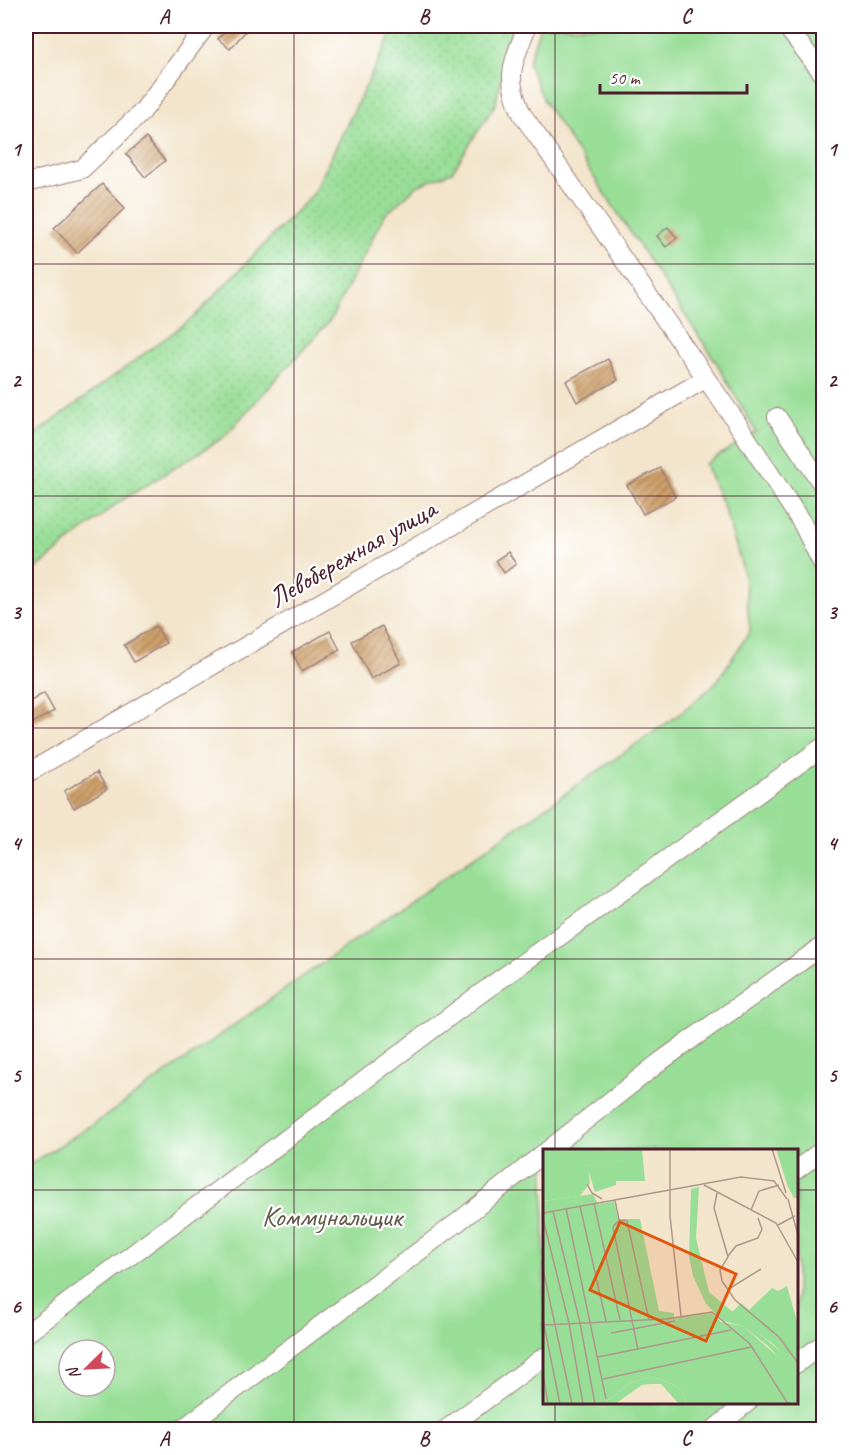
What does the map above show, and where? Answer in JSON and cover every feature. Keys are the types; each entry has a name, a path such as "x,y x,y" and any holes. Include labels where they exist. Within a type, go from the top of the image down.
{"street":[{"path":"26,183 82,169 142,112 206,26"},
{"path":"527,26 511,70 514,97 522,114 802,523 824,567"},
{"path":"786,26 824,75"},
{"name":"Левобережная улица","path":"26,774 705,379"},
{"path":"777,417 824,488"},
{"path":"26,1334 477,996 824,746"},
{"path":"549,1149 661,1061 824,945"},
{"path":"798,1168 824,1149"},
{"path":"181,1430 458,1222 543,1155"},
{"path":"798,1362 824,1343"},
{"path":"445,1430 543,1358"},
{"path":"713,1430 746,1404"}],"green space":[{"path":"395,26 516,26 505,58 496,103 452,172 417,186 384,216 331,319 223,438 119,502 33,571 26,573 26,441 194,317 313,194"},
{"name":"Коммунальщик","path":"540,26 823,26 823,1429 26,1430 26,1167 100,1120 678,715 716,683 750,631 744,573 725,510 705,464 756,432 716,362 545,103 528,64"}],"building":[{"path":"230,26 250,26 230,49 218,39"},
{"path":"146,138 165,161 145,177 126,154"},
{"path":"102,184 125,208 77,253 54,228"},
{"path":"668,227 677,238 666,247 657,236"},
{"path":"608,359 618,380 577,402 566,381"},
{"path":"660,468 675,497 643,514 627,485"},
{"path":"508,552 516,564 504,573 496,560"},
{"path":"156,626 166,643 134,662 124,645"},
{"path":"382,626 401,663 371,679 352,641"},
{"path":"330,631 340,650 302,671 292,652"},
{"path":"44,693 54,711 26,727 26,704"},
{"path":"97,772 107,789 74,808 64,791"}]}
